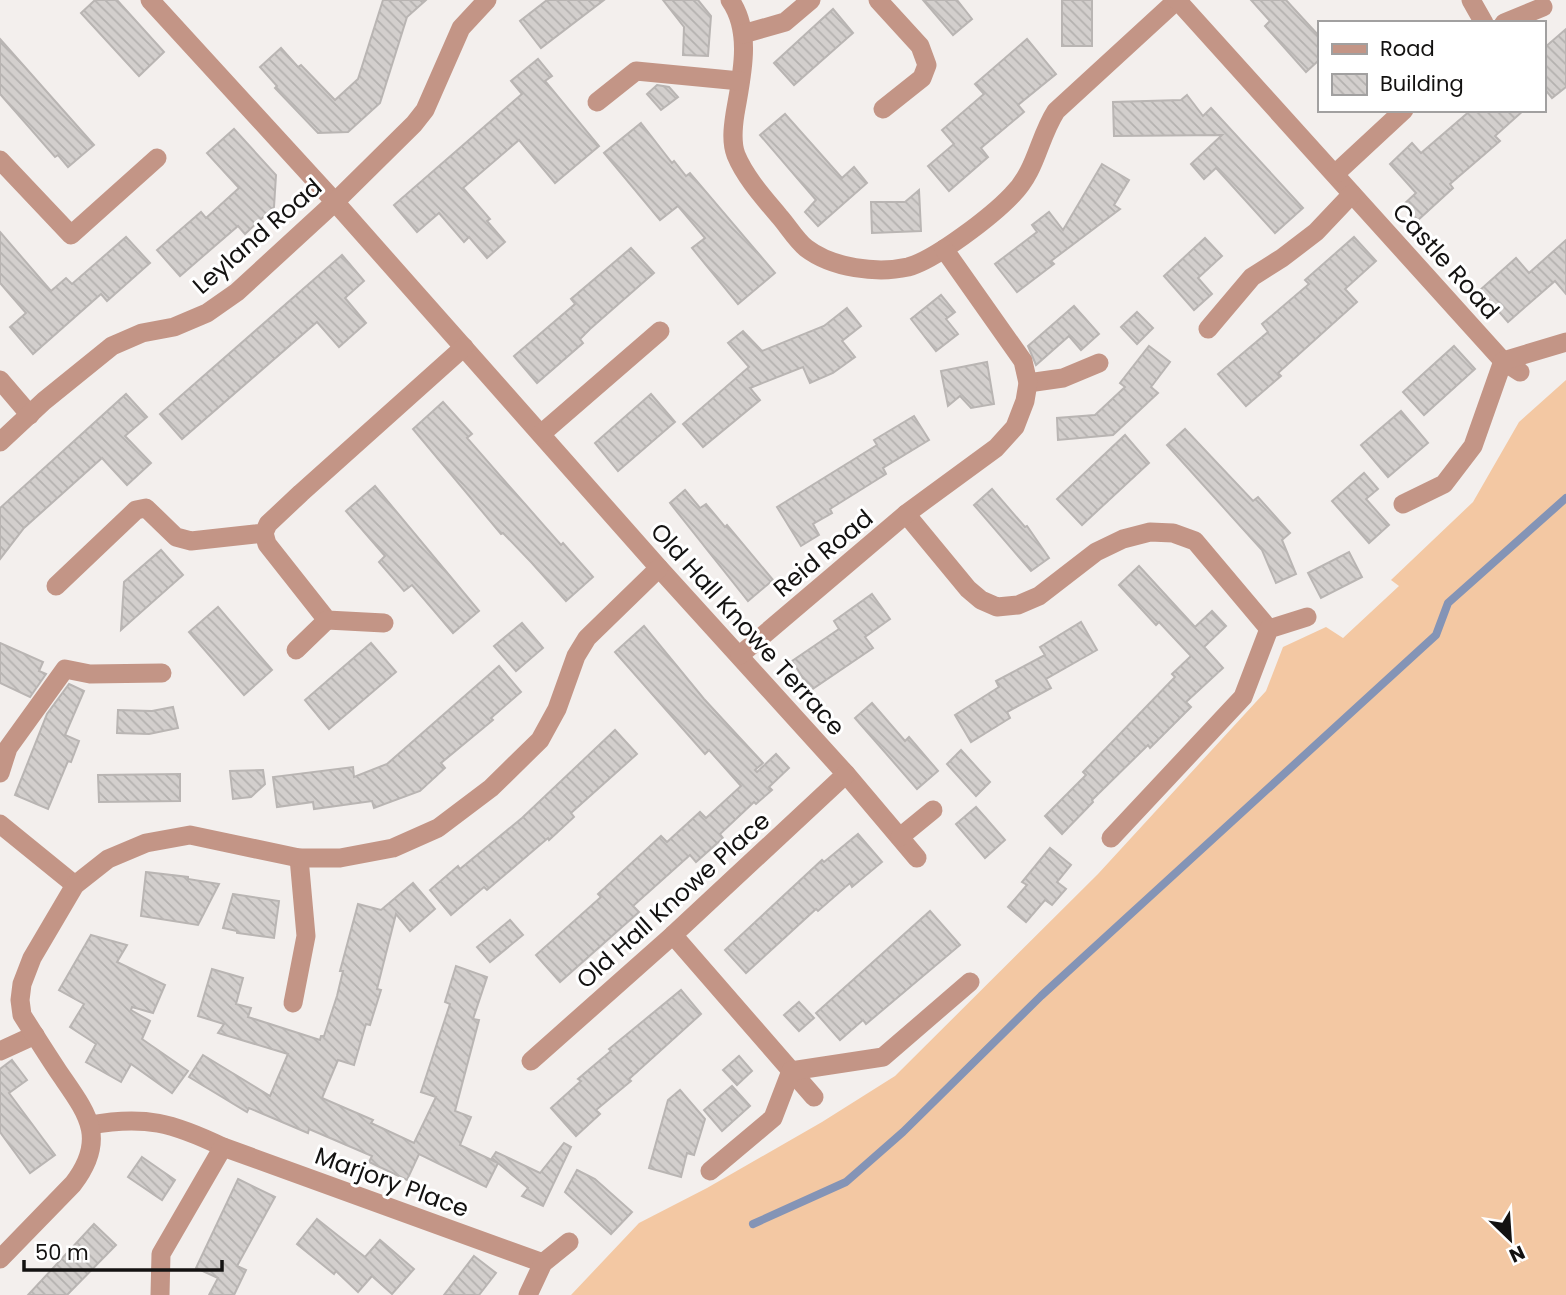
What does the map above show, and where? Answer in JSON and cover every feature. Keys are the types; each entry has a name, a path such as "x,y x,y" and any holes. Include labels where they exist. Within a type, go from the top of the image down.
{"street":[{"name":"Old Hall Knowe Terrace","path":"150,0 464,346 659,568 846,774 917,858"},
{"name":"Leyland Road","path":"0,442 112,346 142,333 174,327 207,313 237,292 335,202 414,124 425,110 461,28 487,0"},
{"path":"730,0 743,34 744,58 732,132 736,155 760,192 806,248 836,263 866,270 909,267 944,249 987,219 1014,194 1033,168 1048,124 1056,111 1177,0"},
{"path":"743,34 785,22 811,0"},
{"path":"878,0 920,46 927,65 922,78 883,109"},
{"name":"Castle Road","path":"1177,0 1503,361 1520,372"},
{"path":"1471,0 1483,21"},
{"path":"1509,21 1543,7"},
{"path":"597,102 636,71 740,81"},
{"path":"1335,174 1402,112"},
{"path":"0,160 71,235 157,158"},
{"path":"1208,329 1252,277 1316,232 1352,194"},
{"path":"944,249 1023,361 1028,383 1063,378 1099,363"},
{"path":"541,434 660,331"},
{"path":"1403,504 1444,484 1473,446 1503,361 1566,342"},
{"path":"327,620 267,544 264,533 268,524 464,346"},
{"path":"0,380 30,415"},
{"name":"Reid Road","path":"740,655 906,514 1002,441 1015,427 1025,401 1028,383"},
{"path":"55,586 136,510 146,508 176,537 191,541 264,533"},
{"name":"Reid Road","path":"906,514 968,589 981,600 997,607 1018,605 1039,596 1096,552 1123,539 1150,532 1173,533 1195,541 1269,629"},
{"path":"0,1259 74,1184 84,1170 93,1141 86,1111 22,1015 20,1000 22,984 32,958 75,885 108,859 146,844 190,835 299,858 340,858 393,848 438,828 491,788 540,740 557,709 576,656 587,638 659,568"},
{"path":"1111,838 1244,697 1269,629 1307,617"},
{"path":"296,650 327,620 384,623"},
{"path":"0,773 4,746 65,669 90,674 162,674"},
{"name":"Old Hall Knowe Place","path":"531,1061 673,935 846,774"},
{"path":"900,837 933,810"},
{"path":"0,824 75,885"},
{"path":"293,1003 306,936 299,858"},
{"path":"673,935 814,1097"},
{"path":"791,1071 883,1057 970,982"},
{"path":"0,1051 34,1034"},
{"path":"710,1171 773,1118 791,1071"},
{"name":"Marjory Place","path":"90,1125 120,1119 153,1121 188,1130 223,1147 543,1263"},
{"path":"160,1295 161,1254 223,1147"},
{"path":"528,1295 543,1263 569,1242"}],"shaded area":[{"path":"1566,380 1566,1295 571,1295 639,1223 707,1188 822,1122 895,1076 1098,874 1266,691 1283,647 1326,627 1343,638 1399,586 1391,580 1473,502 1519,422"}],"building":[{"path":"95,0 117,0 164,52 139,76 81,13"},
{"path":"383,0 426,0 407,17 380,103 348,132 318,133 275,88 277,86 260,67 281,48 335,100 358,79"},
{"path":"547,0 604,0 541,48 520,21"},
{"path":"663,0 698,0 711,16 708,56 683,55 684,27"},
{"path":"923,0 957,0 972,19 953,35"},
{"path":"1062,0 1092,0 1092,46 1062,46"},
{"path":"1251,0 1286,0 1318,35 1318,61 1306,72 1265,26 1270,21"},
{"path":"833,9 853,33 794,85 774,63"},
{"path":"1566,29 1566,87 1552,98 1545,89 1545,47"},
{"path":"0,39 94,145 68,167 58,155 55,157 0,94"},
{"path":"1027,39 1056,74 1018,105 1024,112 981,148 988,157 949,191 928,166 954,144 942,130 984,94 975,84"},
{"path":"538,59 552,76 545,81 599,146 555,183 519,140 463,188 490,219 487,221 505,242 487,258 469,237 464,242 439,213 417,232 394,205 522,94 511,81"},
{"path":"657,85 669,87 678,97 661,110 647,94"},
{"path":"1187,95 1203,116 1211,108 1303,208 1275,233 1216,168 1204,179 1191,164 1222,135 1114,136 1113,102 1181,100"},
{"path":"1469,112 1522,112 1495,136 1500,141 1450,184 1453,188 1418,220 1403,205 1416,193 1390,164 1412,143 1421,153"},
{"path":"785,114 842,178 854,167 867,183 818,226 805,212 816,200 760,135"},
{"path":"641,123 672,163 674,161 686,176 690,173 775,273 738,304 692,248 705,238 678,206 660,220 604,153"},
{"path":"234,129 276,175 274,207 245,234 238,226 180,276 157,250 201,212 206,218 239,188 207,153"},
{"path":"1102,164 1129,180 1114,205 1120,209 1051,261 1054,264 1017,292 995,264 1037,232 1032,225 1049,212 1063,230"},
{"path":"919,190 921,231 872,233 871,202 905,202"},
{"path":"0,232 51,291 66,278 72,284 126,237 150,263 107,301 101,294 33,354 10,327 26,313 0,283"},
{"path":"1354,237 1376,261 1345,289 1357,302 1278,373 1281,376 1246,406 1218,374 1268,332 1262,324 1309,284 1305,280"},
{"path":"1205,238 1222,256 1198,278 1212,294 1194,310 1164,276"},
{"path":"1566,240 1566,294 1555,281 1508,322 1480,290 1516,258 1529,273"},
{"path":"631,248 654,273 590,329 580,339 583,343 537,383 514,356 575,304 571,299"},
{"path":"342,255 364,281 345,298 366,323 339,347 317,322 182,439 160,414"},
{"path":"941,295 955,312 946,319 958,334 936,351 911,319"},
{"path":"1074,306 1099,334 1081,350 1069,336 1036,365 1028,346"},
{"path":"847,308 861,326 842,341 855,357 833,373 810,383 803,367 750,388 760,400 703,447 683,424 749,367 728,343 743,331 762,351 824,326"},
{"path":"1137,312 1153,328 1137,344 1121,327"},
{"path":"1149,346 1170,362 1151,387 1158,393 1113,435 1058,440 1057,418 1095,415 1125,387 1120,383"},
{"path":"1454,346 1475,369 1424,415 1403,392"},
{"path":"987,362 994,404 971,408 960,396 948,406 941,371"},
{"path":"126,394 147,417 125,436 151,463 127,485 102,458 24,528 0,559 0,508"},
{"path":"651,394 675,422 618,471 595,443"},
{"path":"443,402 472,434 467,438 561,545 563,543 593,577 566,601 503,533 501,534 413,429"},
{"path":"1401,411 1428,443 1388,477 1361,445"},
{"path":"914,416 929,440 883,468 886,474 830,509 832,513 813,524 819,535 801,546 777,507 877,445 874,440"},
{"path":"1185,429 1253,501 1258,497 1290,533 1282,540 1296,574 1276,583 1262,550 1167,445"},
{"path":"1125,435 1149,463 1082,525 1057,499"},
{"path":"1364,473 1378,489 1366,499 1389,525 1369,543 1332,501"},
{"path":"375,486 479,611 453,633 412,585 404,591 379,562 385,556 346,511"},
{"path":"992,489 1025,527 1027,526 1049,558 1031,571 974,505"},
{"path":"685,490 700,508 706,504 725,527 727,525 773,580 748,601 670,503"},
{"path":"161,550 183,575 121,630 124,582"},
{"path":"1349,552 1362,577 1321,598 1308,573"},
{"path":"1139,566 1195,627 1212,611 1226,626 1204,647 1223,668 1186,702 1191,707 1092,800 1062,834 1045,816 1086,775 1083,772 1175,677 1172,674 1191,656 1159,622 1156,625 1119,585"},
{"path":"872,594 890,619 865,637 873,648 811,690 792,661 839,629 834,621"},
{"path":"218,607 272,670 244,695 189,632"},
{"path":"1081,622 1097,650 1046,679 1051,688 1007,712 1010,718 971,742 955,715 999,687 996,681 1045,655 1040,647"},
{"path":"522,623 543,648 516,671 494,646"},
{"path":"644,626 704,699 763,763 755,770 757,772 776,754 789,768 769,787 772,790 756,804 754,802 720,834 723,838 696,862 690,855 633,906 639,912 560,982 536,955 601,897 598,894 661,836 667,842 700,812 706,818 741,786 709,750 705,754 615,652"},
{"path":"0,643 43,662 39,671 46,674 30,697 0,683"},
{"path":"371,643 396,672 329,729 305,700"},
{"path":"499,666 521,692 491,718 493,720 441,763 445,768 420,791 374,808 372,801 314,809 313,802 277,807 273,777 353,767 354,777 387,764"},
{"path":"69,684 84,691 65,735 79,741 48,809 15,795 47,714"},
{"path":"872,703 905,741 909,737 938,771 917,789 855,718"},
{"path":"173,707 178,728 149,734 117,733 118,710 152,711"},
{"path":"615,730 637,754 571,813 574,817 549,840 548,838 487,890 484,887 451,915 430,890 522,818"},
{"path":"961,750 990,782 976,796 947,764"},
{"path":"263,770 265,784 251,797 233,799 230,771"},
{"path":"180,774 180,801 99,802 98,775"},
{"path":"976,807 1005,840 985,858 956,824"},
{"path":"858,834 882,862 852,887 850,883 818,911 816,909 746,973 725,950 822,860 824,862"},
{"path":"1050,848 1071,865 1057,882 1066,889 1052,905 1045,900 1026,922 1008,907 1027,885 1022,882"},
{"path":"146,872 219,884 198,925 141,916"},
{"path":"413,883 435,909 410,931 396,914 377,989 381,990 370,1025 366,1024 354,1065 338,1060 322,1098 373,1120 371,1123 414,1143 436,1097 421,1092 450,1004 445,1002 456,966 487,977 473,1019 479,1020 455,1111 471,1117 460,1145 498,1163 486,1187 419,1154 407,1180 369,1162 372,1156 309,1129 308,1133 249,1108 247,1112 189,1077 203,1055 270,1096 288,1054 218,1033 224,1024 198,1016 212,969 243,978 236,1004 251,1008 248,1017 320,1040 321,1036 324,1036 337,996 343,971 340,971 358,904 381,910"},
{"path":"233,894 279,901 274,938 237,933 223,928"},
{"path":"930,911 960,945 866,1024 863,1020 840,1040 816,1013"},
{"path":"510,920 523,935 490,962 477,947"},
{"path":"91,935 127,945 117,962 165,985 153,1013 132,1007 131,1010 150,1021 142,1039 188,1071 172,1093 131,1064 121,1082 86,1062 96,1044 70,1027 84,1004 59,990"},
{"path":"681,990 701,1014 629,1079 631,1081 596,1110 600,1114 576,1136 551,1108 581,1081 578,1079 611,1051 609,1049"},
{"path":"799,1002 814,1018 799,1031 784,1015"},
{"path":"739,1056 752,1071 737,1085 723,1070"},
{"path":"12,1060 27,1080 9,1093 55,1155 30,1173 0,1132 0,1069"},
{"path":"732,1086 750,1106 722,1131 704,1110"},
{"path":"680,1090 705,1119 694,1155 687,1153 681,1177 649,1168 668,1100"},
{"path":"564,1143 571,1147 543,1206 522,1196 528,1188 492,1158 496,1152 540,1173"},
{"path":"142,1157 175,1180 162,1200 128,1177"},
{"path":"577,1170 595,1179 632,1212 611,1234 565,1192"},
{"path":"238,1179 275,1197 237,1266 246,1270 234,1295 209,1295 218,1278 196,1268"},
{"path":"317,1219 365,1257 380,1240 414,1269 392,1294 372,1276 358,1292 336,1271 334,1274 297,1244"},
{"path":"94,1224 116,1245 67,1295 28,1295"},
{"path":"474,1256 496,1273 479,1295 444,1295"}],"waterway":[{"path":"753,1224 846,1182 903,1132 1041,996 1436,635 1448,603 1566,498"}]}
